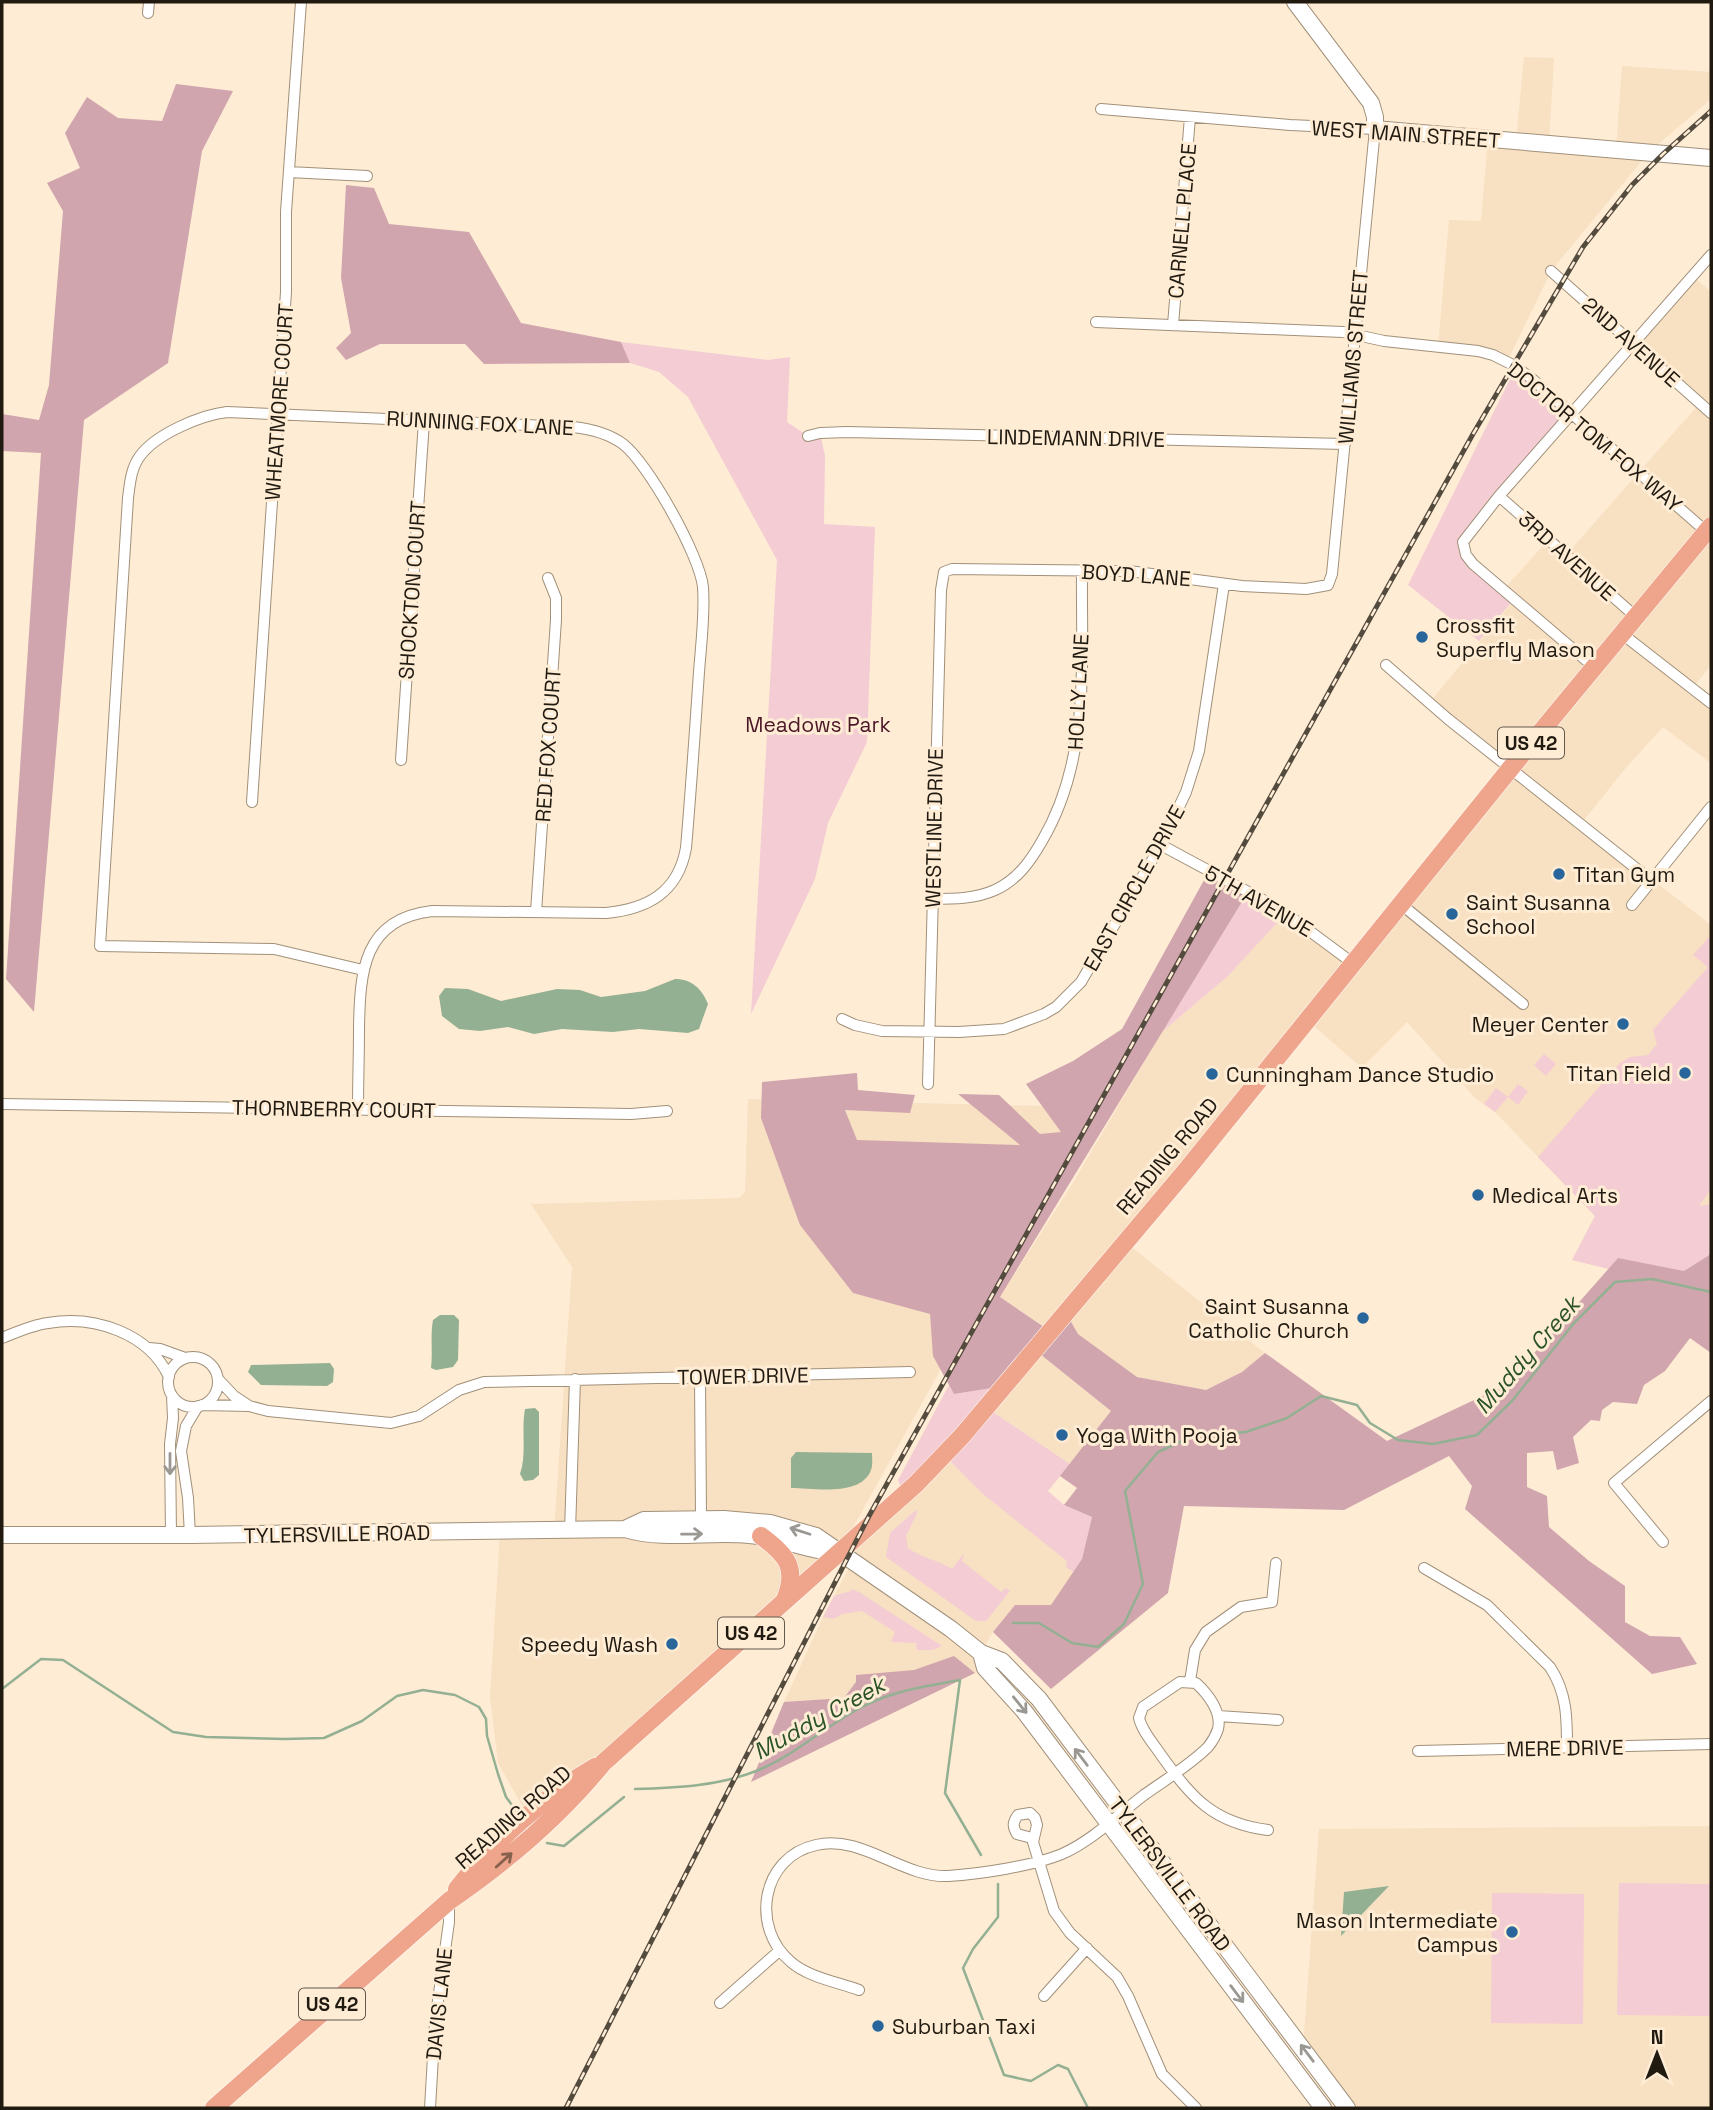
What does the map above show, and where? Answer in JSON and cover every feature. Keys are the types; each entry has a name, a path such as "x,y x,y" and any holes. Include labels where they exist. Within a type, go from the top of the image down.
{"main road":[{"path":"1295,2 1371,103 1375,129"},
{"name":"WEST MAIN STREET","path":"1375,129 1711,158"},
{"name":"READING ROAD","path":"214,2108 449,1901 489,1873 569,1802 603,1763 916,1484 962,1436 1193,1162 1635,616 1710,531"},
{"name":"TYLERSVILLE ROAD","path":"625,1529 644,1520 745,1520 816,1536 951,1629 981,1653 1002,1661 1032,1691 1348,2108"},
{"name":"TYLERSVILLE ROAD","path":"2,1535 625,1529 645,1535 761,1536 819,1552 839,1553"},
{"name":"TYLERSVILLE ROAD","path":"2,1541 48,1536"},
{"path":"761,1536 777,1547 791,1570 792,1583 784,1603"},
{"name":"TYLERSVILLE ROAD","path":"981,1653 985,1668 1024,1711 1323,2108"}],"street":[{"name":"WHEATMORE COURT","path":"252,802 279,413 286,292 285,241 301,2"},
{"name":"WEST MAIN STREET","path":"1101,109 1290,125 1375,129"},
{"name":"CARNELL PLACE","path":"1173,325 1190,117"},
{"name":"WILLIAMS STREET","path":"1328,585 1334,565 1375,129"},
{"path":"289,172 367,176"},
{"path":"1594,667 1473,564 1463,545 1466,536 1499,496 1711,255"},
{"name":"2ND AVENUE","path":"1551,271 1711,413"},
{"name":"DOCTOR TOM FOX WAY","path":"1096,322 1343,332 1384,341 1493,355 1521,370 1710,531"},
{"name":"RUNNING FOX LANE","path":"358,1109 363,970 368,955 385,931 411,916 432,911 627,911 653,901 669,886 685,855 703,611 701,575 697,562 644,467 626,446 614,438 573,427 227,412 199,418 159,439 141,455 132,472 128,498 100,946 274,949 363,970"},
{"name":"SHOCKTON COURT","path":"401,760 424,421"},
{"name":"LINDEMANN DRIVE","path":"808,436 847,432 1345,444"},
{"name":"3RD AVENUE","path":"1499,496 1635,616"},
{"name":"BOYD LANE","path":"944,572 952,569 1082,570 1157,573 1224,584 1306,589 1328,585"},
{"name":"HOLLY LANE","path":"932,900 980,895 1004,885 1025,868 1050,828 1070,778 1080,720 1082,570"},
{"name":"WESTLINE DRIVE","path":"928,1084 940,590 944,572"},
{"name":"RED FOX COURT","path":"536,912 556,620 556,598 548,578"},
{"name":"EAST CIRCLE DRIVE","path":"842,1019 868,1029 929,1032 1004,1029 1024,1023 1056,1006 1072,992 1090,970 1160,845 1186,792 1199,751 1224,584"},
{"path":"1621,633 1711,703"},
{"path":"1386,665 1510,769 1652,881"},
{"path":"1632,905 1711,807"},
{"name":"5TH AVENUE","path":"1160,845 1280,909 1354,964"},
{"path":"1402,905 1523,1004"},
{"name":"THORNBERRY COURT","path":"2,1104 631,1114 667,1111"},
{"path":"2,1338 41,1324 73,1321 109,1327 149,1348 164,1366 173,1396 184,1405 200,1406"},
{"path":"149,1348 206,1361 234,1396 249,1406"},
{"path":"169,1377 175,1366 185,1358"},
{"name":"TOWER DRIVE","path":"200,1406 249,1406 268,1411 391,1423 419,1416 459,1390 484,1382 910,1372"},
{"path":"700,1376 701,1519"},
{"path":"190,1535 181,1451 186,1426 200,1406 215,1395 218,1379"},
{"path":"570,1379 570,1531"},
{"path":"171,1535 170,1444 173,1396"},
{"path":"1663,1542 1614,1483 1711,1401"},
{"path":"1190,1681 1195,1650 1206,1632 1241,1607 1272,1602 1276,1563"},
{"path":"1424,1568 1487,1605 1550,1667 1558,1679 1565,1700 1567,1747"},
{"path":"859,1990 799,1968 779,1951 766,1922 765,1908 769,1887 779,1868 790,1858 815,1845 844,1844 933,1875 947,1876 1038,1861 1072,1849 1174,1772 1211,1743 1218,1729 1218,1716 1214,1706 1202,1688 1190,1681 1180,1682 1143,1707 1139,1714 1143,1730 1174,1772 1195,1798 1218,1817 1239,1825 1268,1830"},
{"path":"1218,1716 1278,1720"},
{"name":"MERE DRIVE","path":"1418,1751 1711,1744"},
{"path":"1032,1838 1054,1910 1065,1928 1121,1983 1162,2074 1196,2108"},
{"name":"DAVIS LANE","path":"430,2108 435,2022 449,1922 449,1901"},
{"path":"1044,1996 1087,1948"},
{"path":"720,2003 779,1951"}],"shaded area":[{"path":"1524,57 1554,58 1549,144 1616,149 1622,66 1711,72 1711,99 1649,152 1551,271 1507,362 1438,346 1449,220 1481,221 1488,139 1516,141"},
{"path":"176,84 233,91 202,151 168,363 84,420 34,1012 6,979 41,453 2,451 2,414 39,420 49,385 63,211 47,183 80,168 65,133 87,97 118,118 162,121"},
{"path":"346,185 374,188 389,224 469,232 521,323 621,342 630,363 484,364 465,344 380,344 346,360 336,348 351,333 341,278"},
{"path":"1693,276 1711,292 1711,665 1692,689 1711,704 1711,763 1663,727 1581,824 1711,925 1711,1294 1572,1260 1595,1216 1495,1112 1475,1098 1407,1022 1362,1068 1308,1021 1125,1242 1265,1353 1242,1372 1206,1390 1137,1377 1078,1334 1066,1314 1051,1331 1000,1297 1071,1186 1162,1032 1228,976 1287,912 1354,963 1510,770 1429,703 1515,599 1504,589 1548,540 1566,555 1700,403 1634,343"},
{"path":"1209,871 1248,892 1000,1297 1050,1331 1066,1313 1078,1334 1137,1377 1206,1390 1242,1372 1265,1353 1387,1441 1506,1385 1618,1258 1684,1271 1711,1254 1711,1353 1690,1338 1665,1371 1644,1385 1637,1404 1613,1402 1602,1410 1600,1421 1591,1420 1573,1437 1579,1463 1557,1470 1553,1451 1527,1453 1527,1487 1547,1496 1549,1527 1589,1561 1625,1586 1625,1622 1650,1636 1680,1637 1697,1664 1652,1674 1465,1509 1472,1486 1449,1456 1344,1510 1184,1506 1168,1593 1051,1689 993,1632 1015,1605 1051,1605 1082,1559 1092,1517 1064,1505 1077,1488 1060,1476 1111,1411 1035,1350 1005,1386 954,1394 933,1356 930,1314 853,1293 800,1225 761,1118 762,1082 857,1073 858,1090 915,1095 910,1113 845,1110 857,1140 1020,1145 958,1094 999,1095 1040,1134 1061,1132 1026,1084 1073,1061 1122,1029"},
{"path":"675,979 696,986 708,1004 699,1029 688,1033 639,1029 613,1032 562,1029 534,1034 508,1027 480,1031 459,1029 442,1016 439,996 445,988 468,989 501,1001 557,989 580,990 601,997 645,991"},
{"path":"748,1099 1086,1107 840,1551 944,1456 1068,1561 1067,1567 1074,1573 1051,1605 1015,1605 993,1632 981,1653 985,1668 751,1782 784,1702 850,1566 838,1553 532,1823 498,1763 490,1697 500,1532 554,1531 572,1267 531,1204 739,1198 745,1192"},
{"path":"440,1315 454,1315 459,1320 458,1360 453,1367 436,1370 431,1368 432,1326 433,1320"},
{"path":"1035,1350 1111,1411 1070,1464 987,1408"},
{"path":"330,1363 334,1369 333,1382 327,1386 261,1385 248,1372 251,1365"},
{"path":"535,1408 539,1412 539,1475 533,1480 524,1481 520,1474 525,1409"},
{"path":"796,1452 872,1453 872,1468 866,1479 847,1488 791,1488 791,1458"},
{"path":"954,1656 975,1673 751,1782 784,1702 844,1698 856,1682 856,1675 914,1670"},
{"name":"Mason Intermediate Campus","path":"1711,1826 1711,2108 1347,2108 1303,2048 1319,1829"},
{"path":"1389,1886 1341,1936 1344,1892"}],"green space":[{"name":"Meadows Park","path":"621,342 768,360 790,357 787,422 808,436 820,433 825,456 824,524 875,527 867,742 828,823 815,879 751,1014 777,560 688,397 659,372 630,363"},
{"path":"1521,370 1572,413 1466,536 1463,550 1515,598 1479,641 1408,585 1513,373"},
{"path":"1248,892 1287,912 1228,976 1162,1032"},
{"path":"1711,935 1711,1189 1699,1206 1711,1204 1711,1254 1684,1271 1618,1258 1609,1269 1572,1260 1595,1216 1538,1157 1620,1063 1630,1057 1648,1055 1657,1044 1653,1030 1708,967 1693,955"},
{"path":"1544,1054 1556,1064 1546,1076 1534,1065"},
{"path":"1518,1084 1528,1091 1518,1105 1508,1097"},
{"path":"1496,1088 1508,1097 1495,1112 1484,1104"},
{"path":"949,1385 954,1394 1005,1386 987,1408 1070,1464 1048,1491 1064,1505 1092,1517 1082,1559 1075,1573 1066,1567 1067,1561 983,1494 945,1456 904,1495 898,1480"},
{"path":"916,1510 906,1536 908,1548 952,1569 964,1553 962,1561 1001,1592 1006,1588 1010,1591 986,1621 976,1621 886,1557 890,1533"},
{"path":"851,1589 942,1646 933,1650 917,1650 916,1643 891,1642 895,1632 862,1611 842,1614 834,1619 823,1617 834,1596"},
{"path":"1619,1883 1711,1884 1710,2016 1617,2015"},
{"path":"1492,1893 1584,1894 1583,2024 1491,2023"}],"waterway":[{"name":"Muddy Creek","path":"1013,1623 1039,1623 1072,1643 1098,1647 1124,1624 1143,1584 1125,1491 1158,1452 1193,1436 1246,1432 1287,1418 1321,1396 1357,1405 1370,1423 1398,1440 1433,1444 1477,1435 1512,1401 1574,1323 1615,1282 1652,1279 1711,1292"},
{"name":"Muddy Creek","path":"2,1689 41,1659 63,1660 173,1732 206,1737 285,1739 324,1738 362,1721 397,1696 423,1690 455,1695 479,1707 486,1719 487,1736 498,1774 506,1797 517,1812"},
{"name":"Muddy Creek","path":"635,1789 697,1785 742,1776 770,1765 874,1701 910,1690 960,1680 945,1793 981,1855"},
{"name":"Muddy Creek","path":"547,1843 564,1846 624,1797"},
{"name":"Muddy Creek","path":"998,1884 998,1917 973,1949 963,1968 1004,2075 1031,2081 1058,2065 1068,2069 1088,2108"}],"railway":[{"path":"566,2108 869,1516 1473,434 1583,247 1632,185 1711,111"}],"place":[{"name":"Crossfit Superfly Mason","path":"1422,637"},
{"name":"Titan Gym","path":"1559,874"},
{"name":"Saint Susanna School","path":"1452,914"},
{"name":"Meyer Center","path":"1623,1024"},
{"name":"Titan Field","path":"1685,1073"},
{"name":"Cunningham Dance Studio","path":"1212,1074"},
{"name":"Medical Arts","path":"1478,1195"},
{"name":"Saint Susanna Catholic Church","path":"1363,1318"},
{"name":"Yoga With Pooja","path":"1062,1435"},
{"name":"Speedy Wash","path":"672,1644"},
{"name":"Mason Intermediate Campus","path":"1512,1932"},
{"name":"Suburban Taxi","path":"878,2026"}]}
